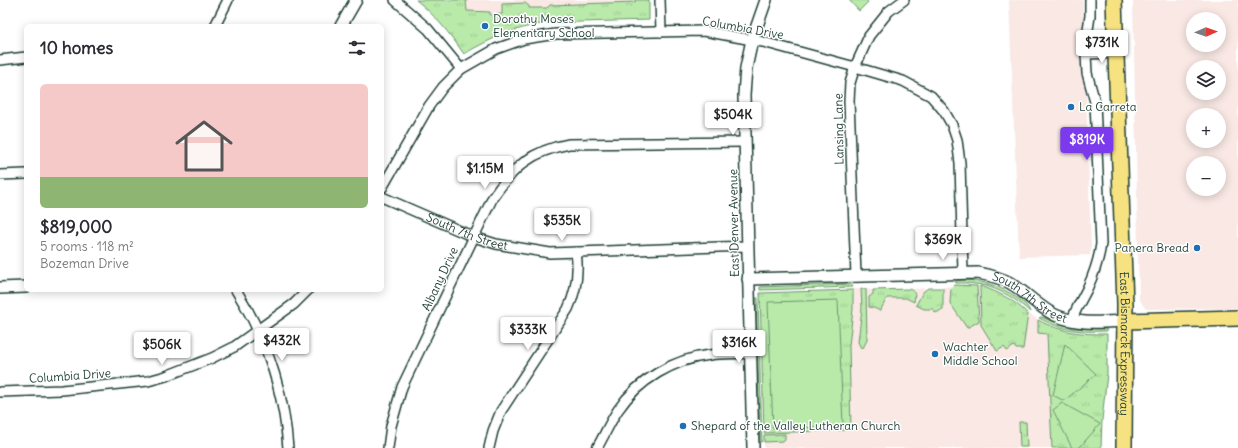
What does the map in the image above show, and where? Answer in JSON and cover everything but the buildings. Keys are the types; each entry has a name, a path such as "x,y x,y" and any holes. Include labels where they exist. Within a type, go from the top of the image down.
{"main road":[{"name":"East Bismarck Expressway","path":"1114,0 1125,321 1124,448"},
{"name":"South 7th Street","path":"1125,321 1238,318"}],"street":[{"path":"217,24 228,0"},
{"path":"342,24 356,0"},
{"path":"395,0 428,29 461,69"},
{"path":"660,0 660,32"},
{"name":"East Denver Avenue","path":"753,448 744,95 746,68 752,40 766,0"},
{"name":"Lansing Lane","path":"856,275 849,101 850,83 855,67 869,36 889,11 904,0"},
{"path":"1072,320 1076,307 1087,288 1100,258 1101,244 1094,102 1087,73 1086,54 1090,0"},
{"name":"Columbia Drive","path":"384,185 429,106 443,87 461,69 496,49 510,43 539,36 556,34 704,31 752,40 855,67 902,81 931,96 944,111 952,125 957,140 960,163 963,272"},
{"path":"1086,54 1116,52"},
{"path":"0,60 24,57"},
{"name":"Albany Drive","path":"388,448 391,426 402,387 493,197 503,182 521,164 543,150 569,144 745,142"},
{"path":"0,175 24,174"},
{"name":"South 7th Street","path":"384,198 474,237 496,244 550,253 747,246"},
{"path":"489,448 492,431 501,411 568,309 573,298 578,275 576,252"},
{"name":"South 7th Street","path":"748,279 963,272 978,273 1010,282 1048,312 1057,316 1072,320 1094,322 1125,321"},
{"path":"0,288 24,288"},
{"path":"237,292 249,311 258,330 278,384 288,448"},
{"name":"Columbia Drive","path":"0,392 62,390 148,380 190,368 234,347 294,304 306,292"},
{"path":"597,448 618,410 639,387 657,373 693,358 710,355 750,353"}],"shaded area":[{"name":"Dorothy Moses Elementary School","path":"416,0 649,0 649,20 547,23 532,25 487,40 464,54 432,13"},
{"path":"1009,0 1083,0 1090,255 1019,257"},
{"path":"1133,0 1238,0 1238,308 1146,309 1139,299"},
{"name":"Wachter Middle School","path":"955,285 980,286 1001,294 1020,306 1029,314 1049,326 1060,330 1083,334 1107,334 1107,374 1102,420 1101,448 764,448 760,293 940,288"}],"green space":[{"name":"Dorothy Moses Elementary School","path":"416,0 466,0 467,11 490,12 490,15 502,14 502,4 525,3 529,6 529,8 547,8 550,5 635,2 635,0 649,0 649,20 547,23 525,27 504,34 464,54 442,25"},
{"path":"849,0 866,0 868,2 859,11"},
{"path":"964,280 985,283 1005,290 1023,303 1030,312 1013,298 996,289 977,284 956,283 955,281"},
{"path":"851,284 853,287 760,290 760,287"},
{"path":"955,285 977,286 979,321 967,328 950,303 951,289"},
{"path":"980,286 1006,297 1028,314 1023,349 1016,349 1014,346 1007,351 1004,347 997,351 981,325"},
{"path":"928,288 943,288 943,309 936,313 933,309 924,309 916,305 923,292"},
{"path":"861,289 866,289 867,340 863,348 861,348 858,342 862,308"},
{"path":"909,289 915,294 914,302 906,298 887,298 880,311 869,307 869,297 873,294 873,290"},
{"path":"853,290 853,309 849,346 851,430 764,433 760,293"},
{"path":"756,298 758,298 762,442 760,441"},
{"path":"838,300 843,426 773,429 768,302"},
{"path":"1041,317 1073,328 1106,329 1107,331 1072,330 1056,326 1039,318"},
{"path":"1038,320 1056,328 1072,332 1107,334 1107,374 1102,420 1101,448 1052,448 1047,334 1038,333"},
{"path":"1065,344 1096,374 1064,401 1053,395"},
{"path":"1062,403 1100,424 1079,448 1072,448 1053,410"},
{"path":"1019,422 1026,422 1027,447 1020,447"},
{"path":"785,434 785,439 783,441 764,442 764,435"}],"place":[{"name":"Dorothy Moses Elementary School","path":"485,26"},
{"name":"La Carreta","path":"1071,107"},
{"name":"Panera Bread","path":"1197,248"},
{"name":"Wachter Middle School","path":"935,354"},
{"name":"Shepard of the Valley Lutheran Church","path":"683,426"}]}
